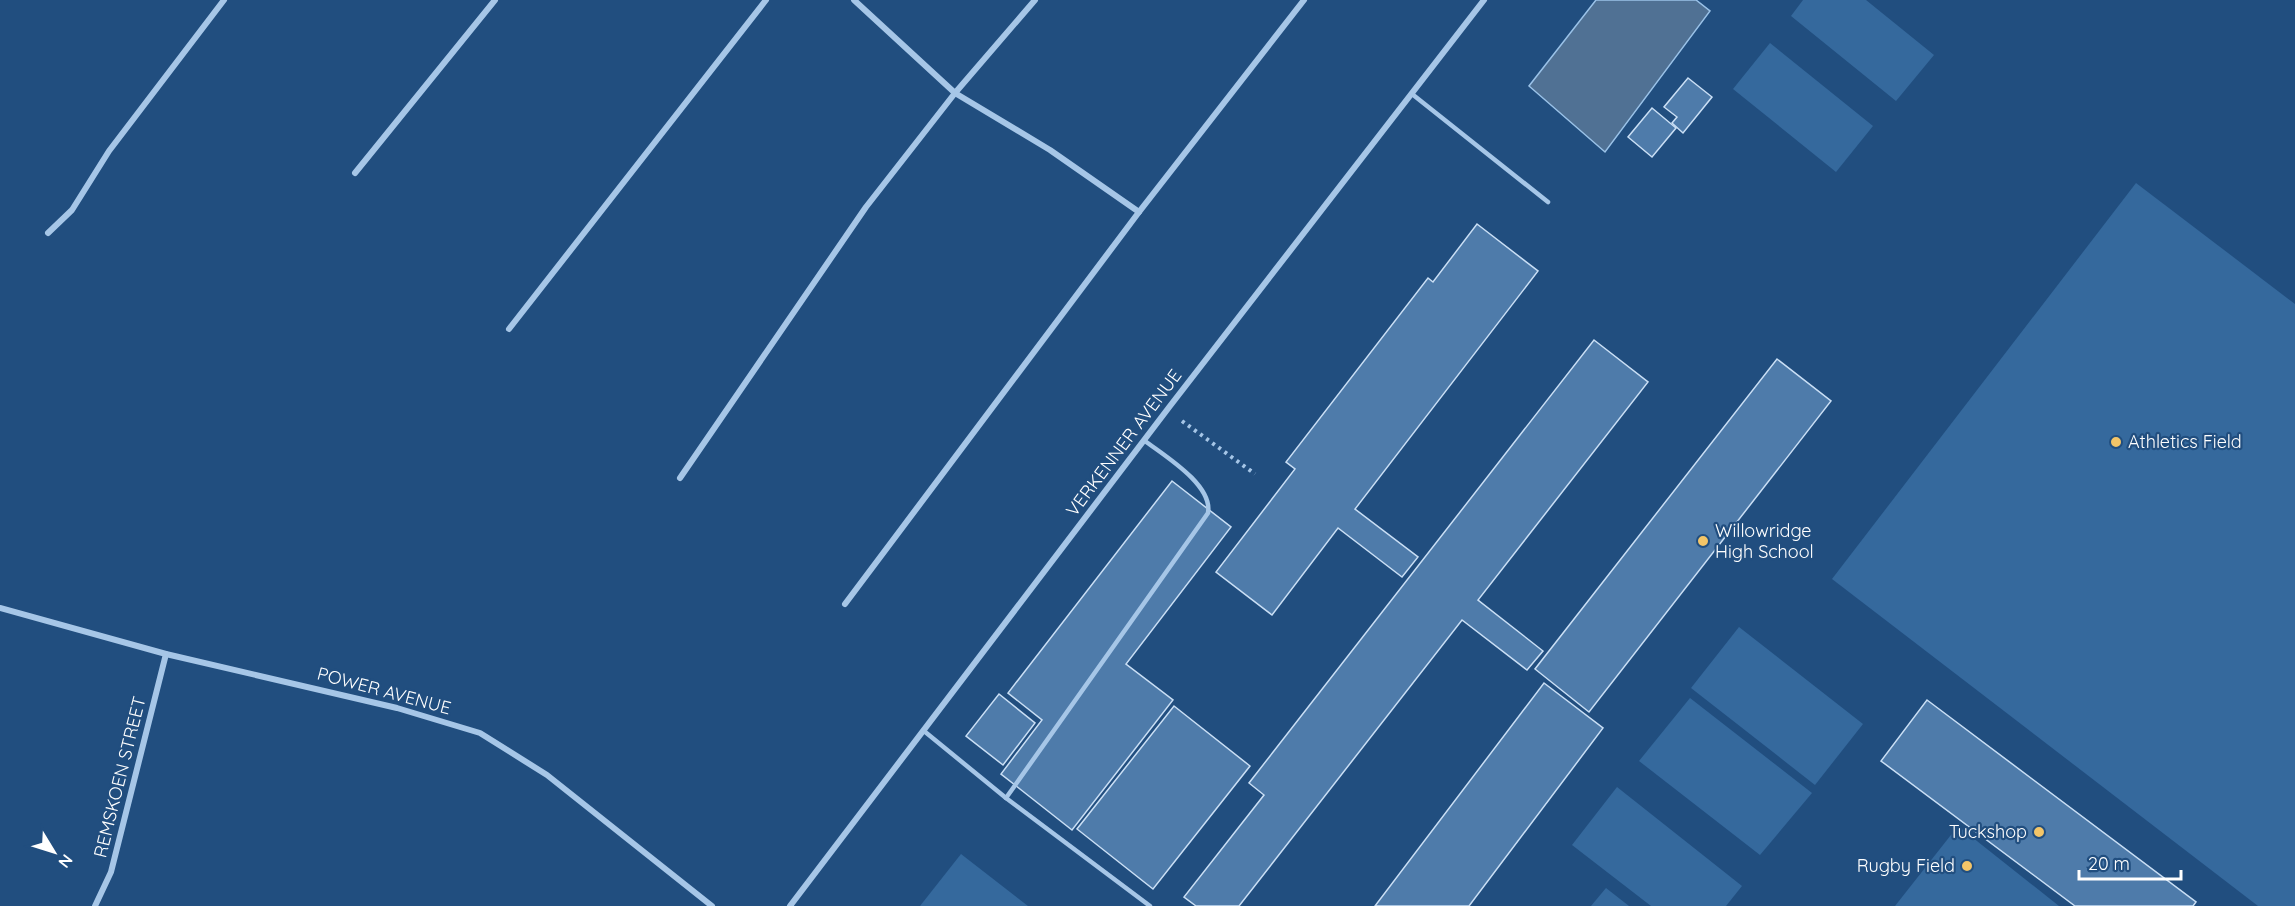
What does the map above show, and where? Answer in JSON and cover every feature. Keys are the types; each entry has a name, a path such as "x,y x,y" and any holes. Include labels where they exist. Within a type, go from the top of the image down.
{"street":[{"path":"48,233 72,210 109,151 224,0"},
{"path":"355,173 495,0"},
{"path":"509,328 766,0"},
{"path":"854,0 955,93 1050,150 1139,212"},
{"path":"680,478 866,207 955,93 1035,0"},
{"path":"845,604 1139,212 1304,0"},
{"name":"VERKENNER AVENUE","path":"790,906 1484,0"},
{"name":"POWER AVENUE","path":"0,608 166,654 397,708 480,733 547,775 712,906"},
{"name":"REMSKOEN STREET","path":"95,906 111,872 166,654"}],"lane":[{"path":"1412,94 1548,202"},
{"path":"1006,798 1208,513 1210,504 1203,491 1181,469 1144,441"},
{"path":"924,731 1006,798 1150,906"}],"path":[{"path":"1179,419 1255,474"}],"shaded area":[{"path":"1596,0 1696,0 1710,11 1605,152 1529,86"},
{"path":"1803,0 1866,0 1934,55 1896,101 1791,16"},
{"path":"1770,43 1873,126 1836,172 1733,89"},
{"name":"Athletics Field","path":"2136,183 2295,304 2295,906 2258,906 1832,579"},
{"path":"1739,627 1863,724 1815,785 1691,688"},
{"path":"1690,698 1812,793 1760,855 1639,761"},
{"path":"1617,787 1742,886 1726,906 1651,906 1572,845"},
{"name":"Rugby Field","path":"1958,826 2059,906 1895,906"},
{"path":"961,854 1028,906 920,906"},
{"path":"1606,888 1629,906 1591,906"}],"building":[{"path":"1688,78 1712,97 1683,133 1672,123 1677,117 1664,107"},
{"path":"1652,108 1676,128 1652,157 1628,137"},
{"path":"1477,224 1538,271 1355,509 1418,557 1402,577 1338,528 1272,615 1216,572 1295,469 1286,462 1428,278 1433,282"},
{"path":"1594,340 1648,382 1478,600 1543,651 1527,670 1462,620 1239,906 1196,906 1184,897 1264,795 1249,783"},
{"path":"1777,359 1831,401 1589,712 1535,669"},
{"path":"1172,481 1231,527 1126,664 1173,700 1072,830 1001,774 1042,720 1008,693"},
{"path":"1544,683 1603,728 1469,906 1375,906"},
{"path":"999,694 1035,723 1003,765 966,736"},
{"name":"Tuckshop","path":"1927,700 2196,902 2193,906 2075,906 1881,761"},
{"path":"1174,706 1250,766 1153,889 1077,829"}],"place":[{"name":"Athletics Field","path":"2116,442"},
{"name":"Willowridge High School","path":"1703,541"},
{"name":"Tuckshop","path":"2039,832"},
{"name":"Rugby Field","path":"1967,866"}]}
